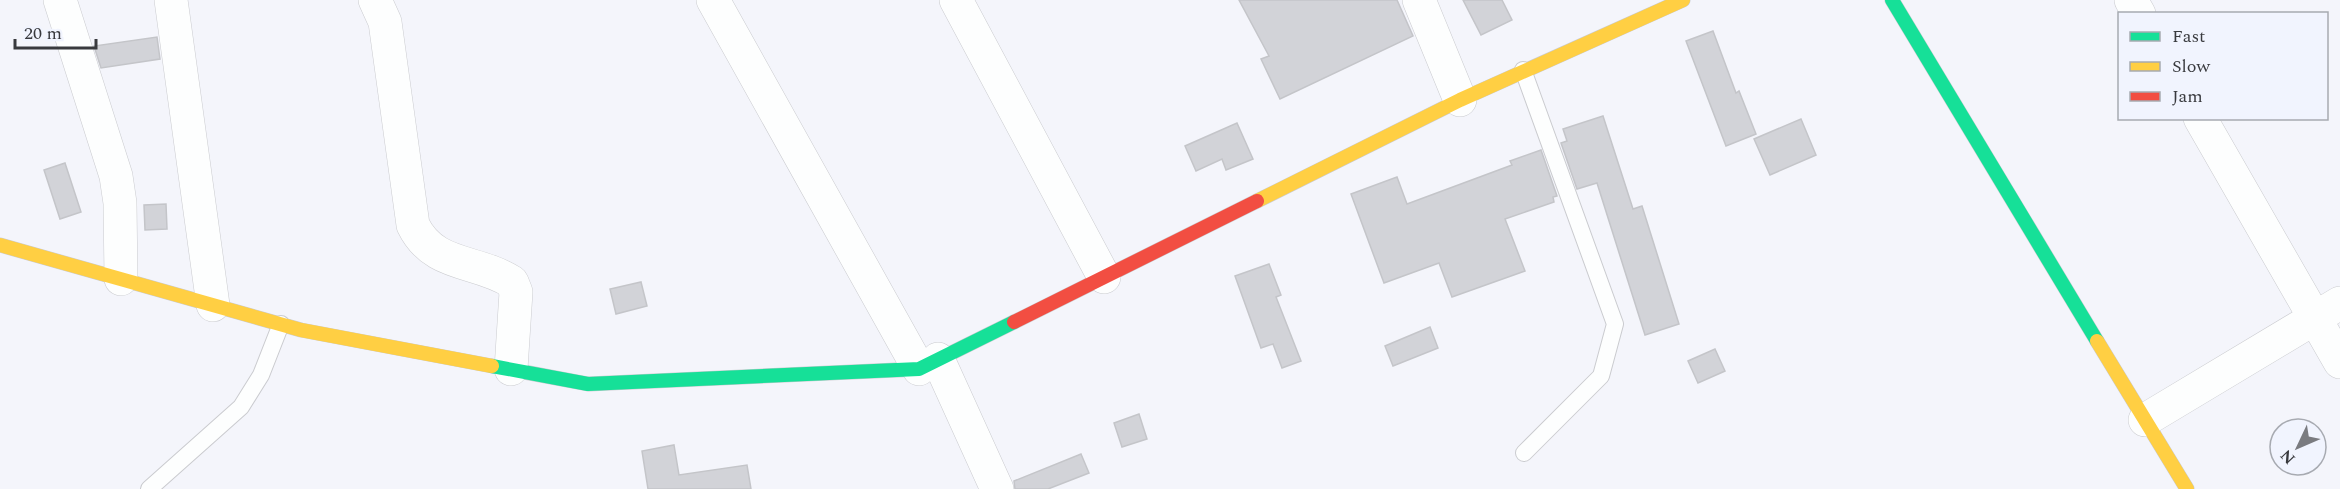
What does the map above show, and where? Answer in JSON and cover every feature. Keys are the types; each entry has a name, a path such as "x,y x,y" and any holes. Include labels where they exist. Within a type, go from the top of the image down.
{"street":[{"path":"60,0 116,176 120,203 121,279"},
{"path":"171,0 213,305"},
{"path":"375,0 385,22 413,225 420,239 431,250 512,282 516,292 511,369"},
{"path":"713,0 929,364 997,489"},
{"path":"956,0 1104,277"},
{"path":"1419,0 1460,100"},
{"path":"0,245 281,324 588,384 929,364 1460,100 1683,0"},
{"path":"1892,0 2187,489"},
{"path":"2201,120 2327,311 2340,362"},
{"path":"2145,420 2327,311"}],"lane":[{"path":"1523,70 1615,324 1601,376 1524,453"},
{"path":"149,489 242,406 261,375 281,324"}],"building":[{"path":"1239,0 1397,0 1413,36 1280,99 1261,59 1269,56"},
{"path":"1463,0 1502,0 1512,20 1481,35"},
{"path":"1713,31 1736,93 1739,91 1756,134 1726,146 1686,41"},
{"path":"157,37 160,59 101,68 94,46"},
{"path":"1603,116 1633,209 1642,206 1679,324 1645,335 1597,183 1577,189 1561,143 1567,141 1563,129"},
{"path":"1801,119 1816,155 1770,175 1754,139"},
{"path":"1237,123 1253,159 1226,170 1222,159 1196,171 1185,146"},
{"path":"1541,150 1557,196 1553,197 1554,202 1505,219 1525,271 1452,297 1439,263 1384,283 1351,194 1397,177 1407,204 1512,165 1510,161"},
{"path":"65,163 81,212 60,219 44,170"},
{"path":"166,204 167,229 145,230 144,205"},
{"path":"1269,264 1281,295 1276,297 1301,361 1282,368 1273,344 1261,348 1235,276"},
{"path":"641,282 647,306 616,314 610,289"},
{"path":"1430,327 1438,348 1393,366 1385,346"},
{"path":"1715,349 1725,371 1698,383 1688,361"},
{"path":"1139,414 1147,439 1122,447 1114,423"},
{"path":"674,445 679,475 747,465 751,489 648,489 642,451"},
{"path":"1081,454 1089,473 1048,489 1015,489 1014,481"}],"traffic: fast":[{"path":"1892,0 2097,341"},
{"path":"492,366 588,384 919,369 1014,322"}],"traffic: slow":[{"path":"1257,201 1460,100 1683,0"},
{"path":"0,245 301,330 492,366"},
{"path":"2097,341 2187,489"}],"traffic: jam":[{"path":"1014,322 1257,201"}]}
